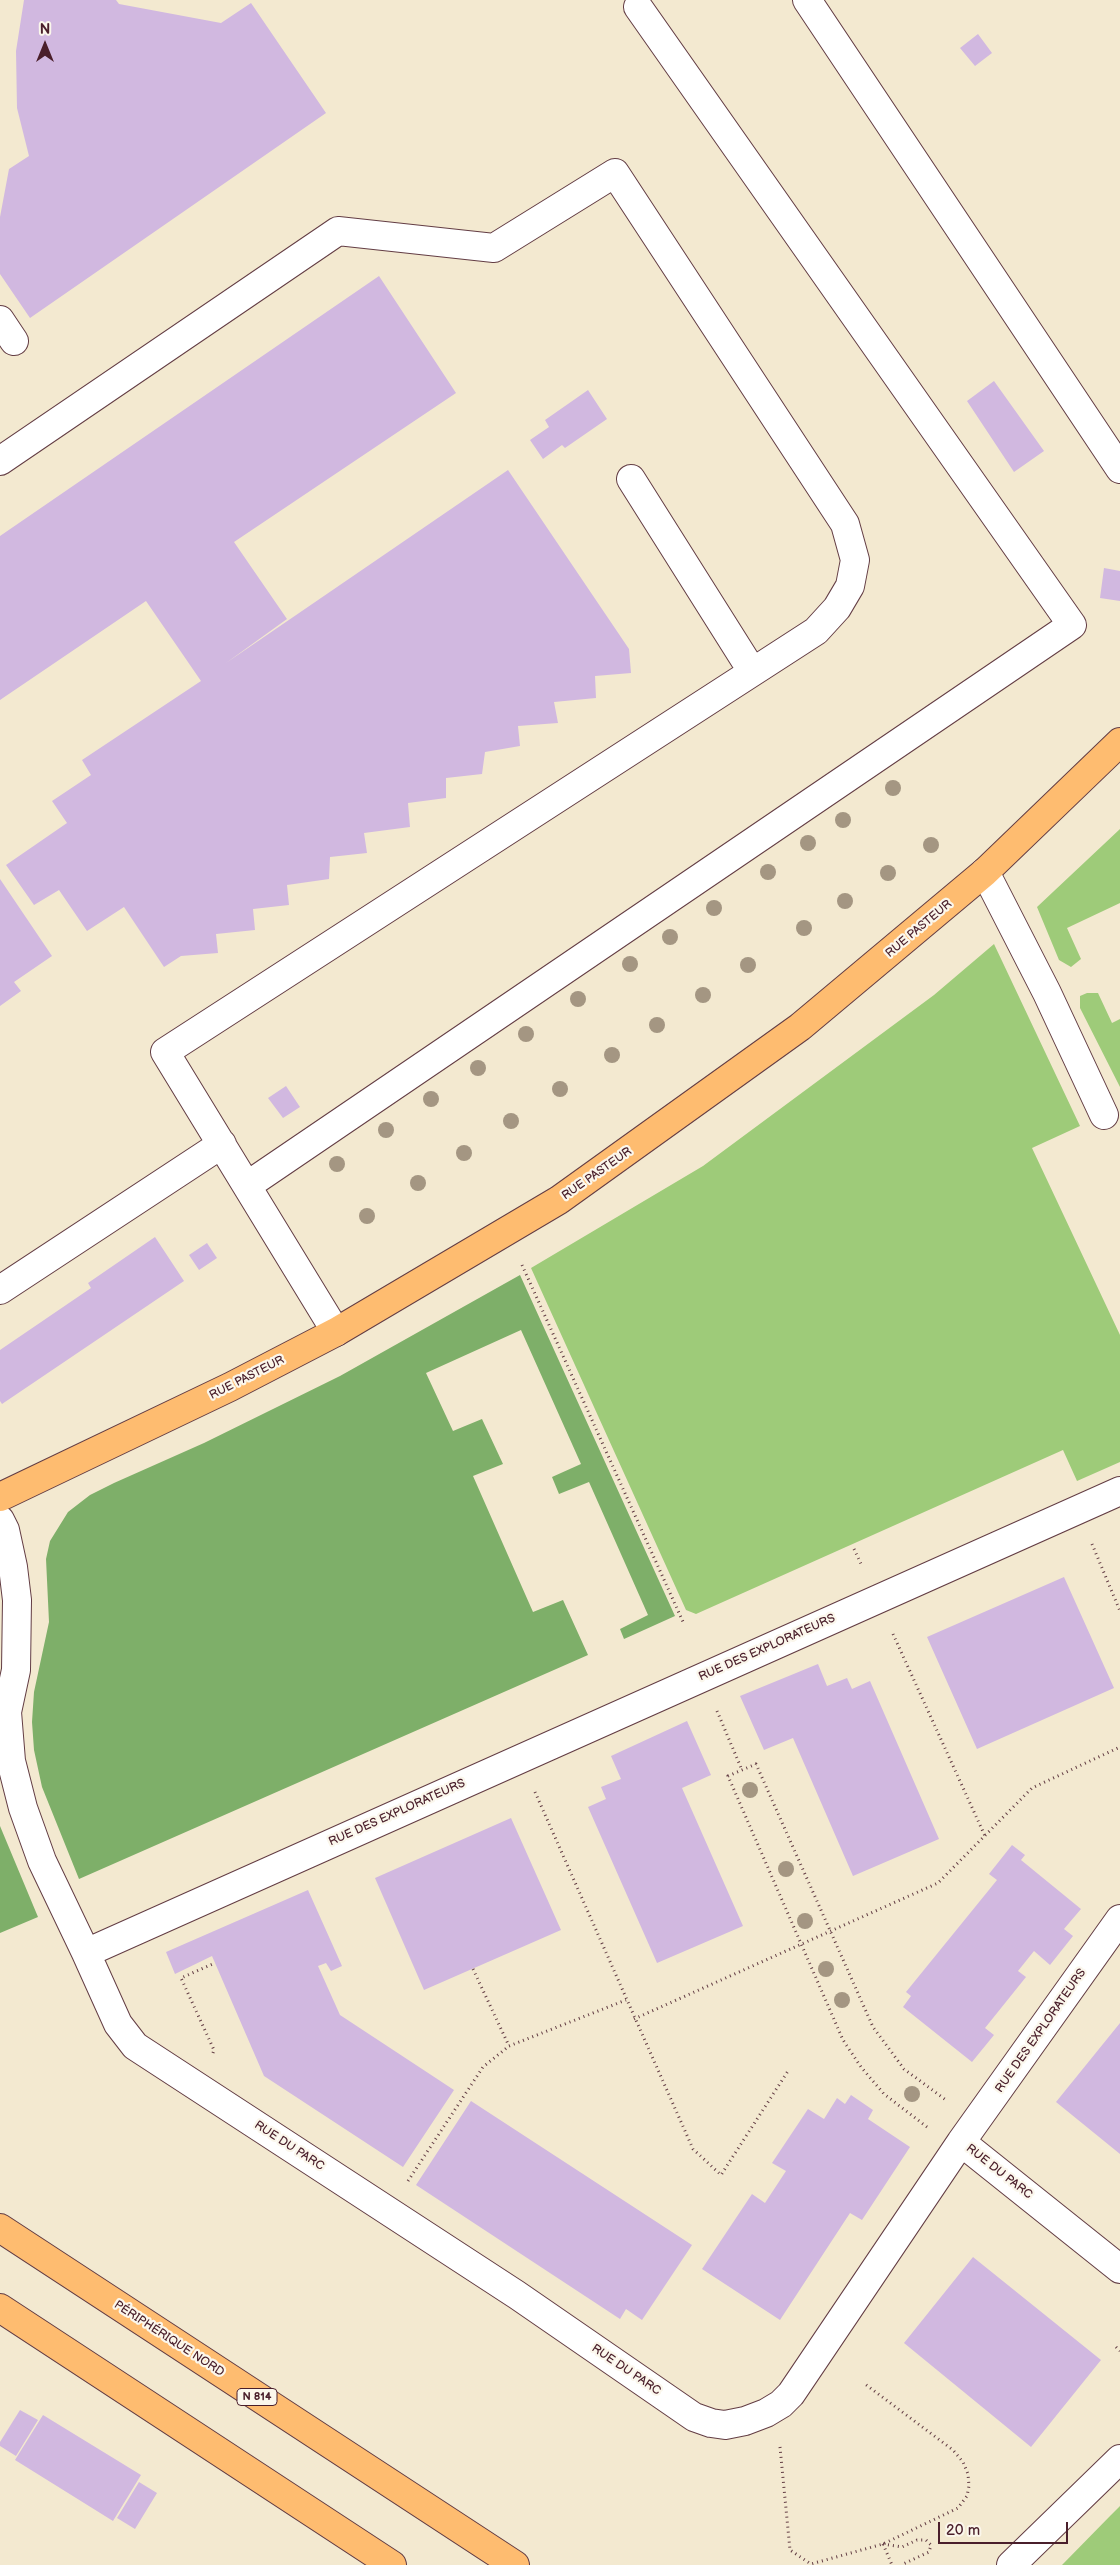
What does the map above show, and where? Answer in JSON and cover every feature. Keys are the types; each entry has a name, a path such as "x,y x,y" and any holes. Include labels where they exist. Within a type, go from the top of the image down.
{"main road":[{"name":"RUE PASTEUR","path":"0,1497 230,1387 336,1332 559,1200 800,1026 985,872 1120,742"},
{"name":"PÉRIPHÉRIQUE NORD","path":"0,2228 515,2565"},
{"path":"0,2308 392,2565"}],"street":[{"path":"807,0 1120,469"},
{"path":"248,1185 1072,625 638,7"},
{"path":"0,461 338,231 494,248 615,173 845,524 855,560 850,586 837,608 816,631 165,1052 248,1185 336,1332"},
{"path":"632,479 752,671"},
{"path":"985,872 1046,993 1104,1115"},
{"path":"0,1290 222,1144"},
{"name":"RUE DES EXPLORATEURS","path":"86,1953 1120,1490"},
{"path":"0,1520 5,1530 13,1567 17,1600 16,1670 7,1712 11,1761 23,1808 42,1861 86,1953"},
{"name":"RUE DES EXPLORATEURS","path":"961,2142 1120,1919"},
{"name":"RUE DU PARC","path":"86,1953 114,2017 135,2046 518,2296 694,2417 725,2425 745,2421 766,2413 781,2404 791,2394 961,2142 1120,2269"},
{"path":"1011,2565 1120,2458"}],"path":[{"path":"521,1264 684,1624"},
{"path":"1089,1536 1120,1611"},
{"path":"889,1625 985,1836"},
{"path":"713,1703 742,1770"},
{"path":"634,2019 938,1883 1032,1788 1120,1747"},
{"path":"934,2132 884,2094 860,2067 844,2040 728,1776 756,1764 873,2027 904,2069 950,2103"},
{"path":"531,1784 693,2149 721,2175 788,2071"},
{"path":"211,2056 214,2050 181,1978 215,1963"},
{"path":"473,1968 509,2046"},
{"path":"404,2188 483,2067 509,2046 626,2000"},
{"path":"1116,2348 1120,2351"},
{"path":"780,2444 790,2550 811,2564 883,2544 958,2508 968,2496 968,2474 963,2462 953,2450 865,2384"},
{"path":"883,2544 902,2547 917,2540 926,2540 931,2545 929,2552 901,2565"},
{"path":"883,2544 892,2565"}],"green space":[{"path":"1120,829 1120,903 1067,928 1081,959 1071,967 1059,960 1037,907"},
{"path":"994,944 1080,1126 1032,1148 1120,1335 1120,1462 1077,1481 1063,1450 696,1614 686,1610 531,1268 703,1166 934,995"},
{"path":"1087,993 1098,993 1112,1023 1120,1019 1120,1087 1080,1008 1080,996"},
{"path":"520,1275 675,1616 624,1639 620,1629 648,1615 589,1482 559,1494 552,1477 581,1464 521,1330 426,1373 453,1431 482,1419 503,1464 473,1476 533,1612 563,1600 588,1655 79,1879 42,1787 34,1750 32,1722 34,1692 49,1622 46,1559 50,1541 68,1512 90,1495 114,1483 204,1443 340,1376"},
{"path":"0,1826 38,1917 0,1933"},
{"path":"1120,2506 1120,2565 1062,2565 1111,2515"}],"building":[{"path":"24,0 116,0 119,4 221,23 251,3 326,113 30,318 0,274 0,217 9,169 29,156 17,108 16,51"},
{"path":"978,34 992,53 975,66 960,48"},
{"path":"379,276 456,393 234,542 287,619 226,663 508,470 629,649 631,673 595,676 596,698 554,702 558,723 518,726 520,746 485,752 482,774 446,778 446,798 408,803 410,827 364,833 367,853 330,857 329,879 287,885 289,905 253,909 255,930 216,934 218,953 181,956 164,967 124,907 87,931 59,890 34,905 6,865 67,823 52,801 91,775 82,760 201,681 146,601 0,700 0,536"},
{"path":"994,381 1044,451 1014,472 967,401"},
{"path":"588,390 607,419 565,448 562,445 543,459 530,440 549,427 545,420"},
{"path":"1104,568 1120,571 1120,601 1100,598"},
{"path":"0,879 52,956 14,982 21,991 0,1006"},
{"path":"286,1086 300,1107 283,1118 268,1098"},
{"path":"155,1237 184,1281 2,1404 0,1401 0,1350 91,1288 88,1283"},
{"path":"207,1243 217,1258 199,1270 189,1255"},
{"path":"1064,1577 1114,1688 977,1749 927,1637"},
{"path":"818,1664 827,1686 847,1678 852,1689 870,1681 939,1839 853,1876 793,1738 764,1750 740,1696"},
{"path":"687,1721 711,1775 682,1788 743,1926 657,1963 588,1807 606,1799 601,1787 621,1779 611,1756"},
{"path":"511,1818 561,1930 424,1990 375,1878"},
{"path":"1012,1845 1025,1855 1021,1860 1081,1909 1064,1929 1073,1936 1050,1965 1034,1951 1018,1971 1026,1977 985,2028 994,2035 972,2062 903,2007 911,1996 906,1992 997,1880 989,1874"},
{"path":"308,1890 342,1966 331,1971 326,1963 318,1966 340,2015 454,2090 403,2167 264,2076 212,1956 175,1974 166,1952"},
{"path":"1120,2023 1120,2154 1056,2102"},
{"path":"851,2095 873,2110 868,2119 910,2147 862,2220 850,2213 780,2320 702,2269 752,2194 765,2203 786,2171 772,2163 808,2109 824,2119 837,2098 845,2104"},
{"path":"471,2101 692,2245 642,2320 626,2309 620,2319 416,2185"},
{"path":"973,2257 1101,2360 1031,2447 904,2343"},
{"path":"20,2410 38,2420 16,2456 0,2446 0,2442"},
{"path":"43,2415 141,2475 113,2521 15,2460"},
{"path":"139,2482 157,2493 135,2529 117,2518"}]}
